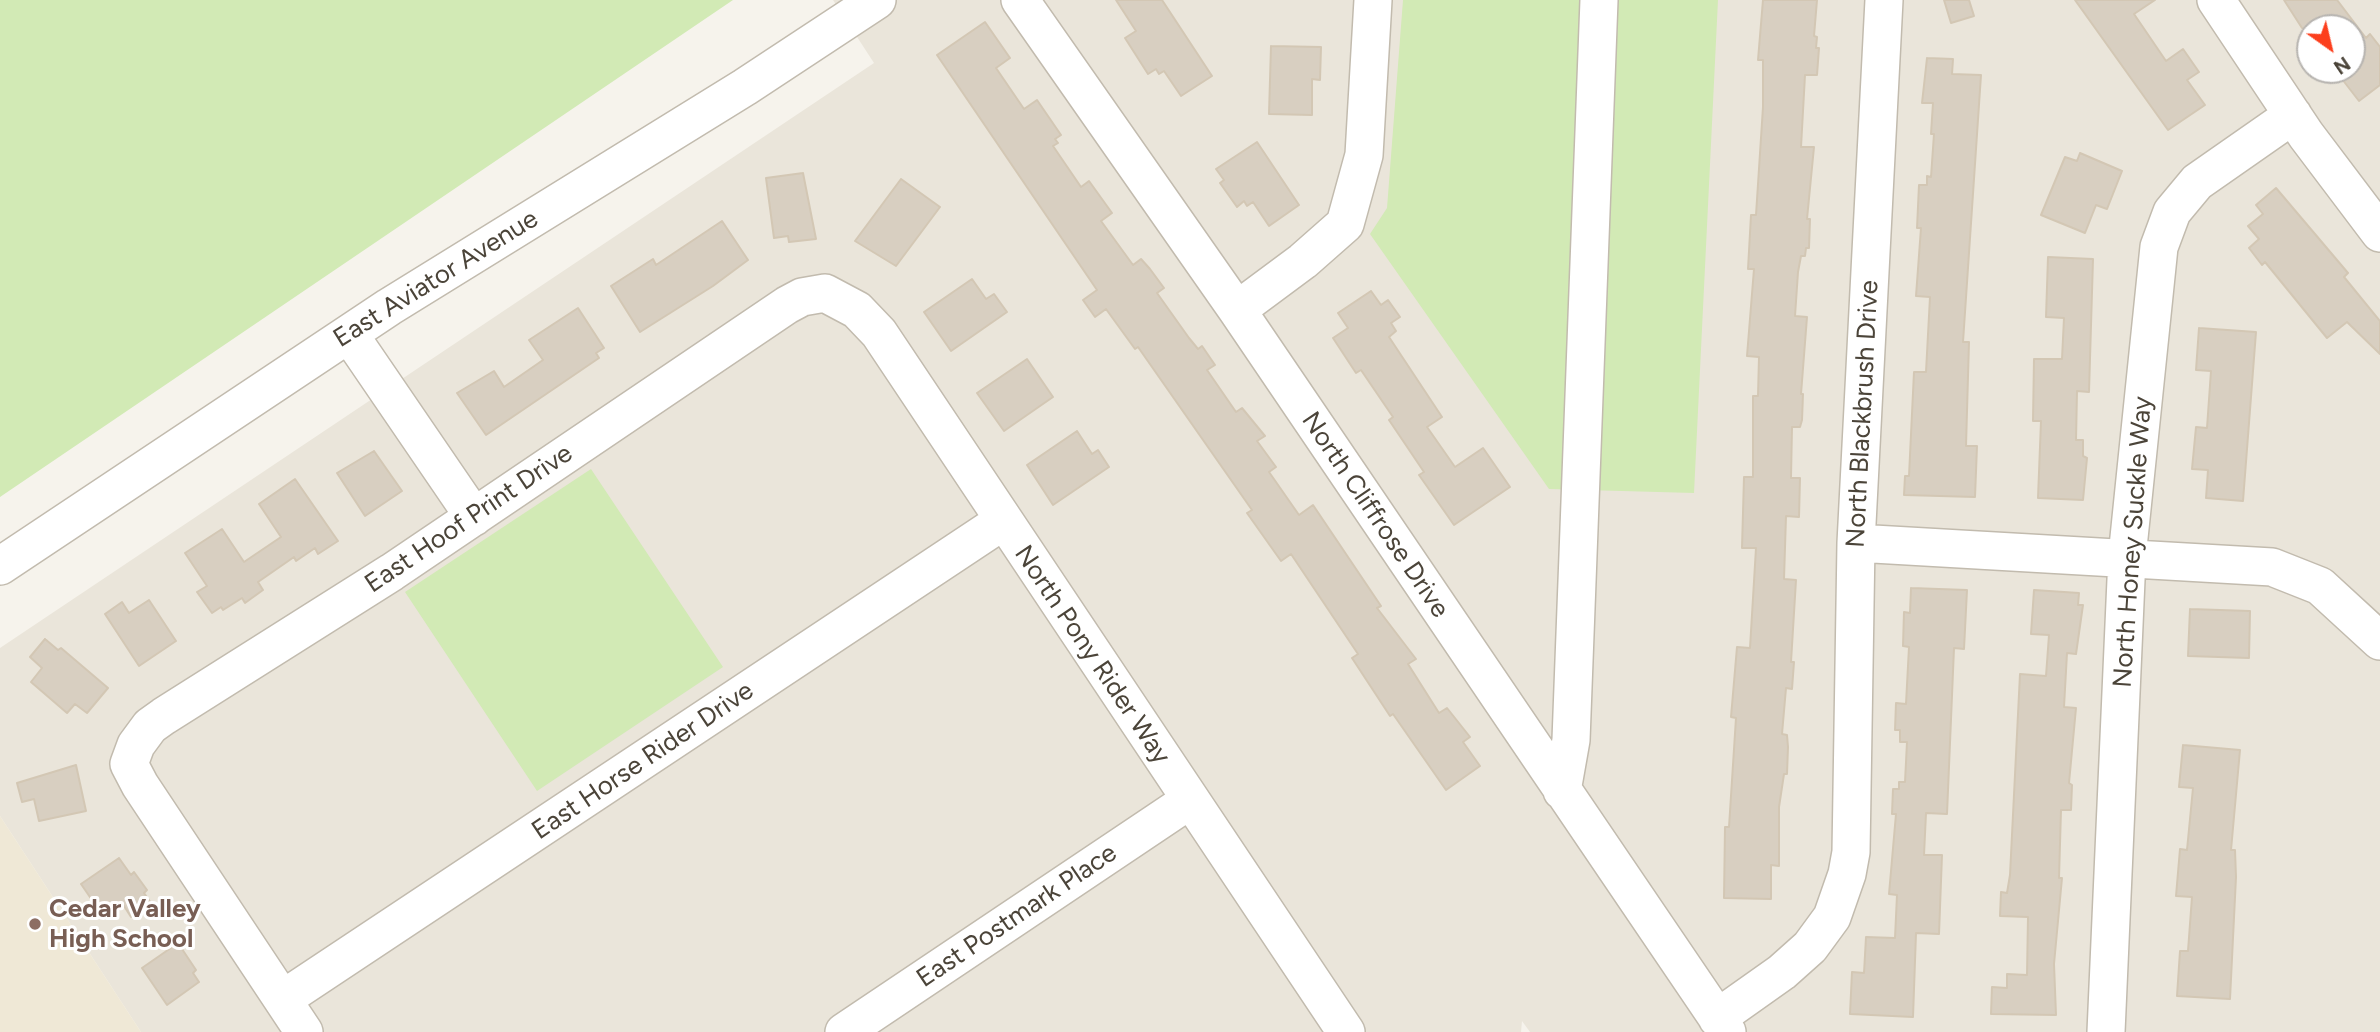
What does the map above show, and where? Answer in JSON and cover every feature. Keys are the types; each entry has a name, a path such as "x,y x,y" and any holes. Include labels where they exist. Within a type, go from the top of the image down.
{"street":[{"name":"East Aviator Avenue","path":"0,566 489,243 724,101 877,0"},
{"name":"North Cliffrose Drive","path":"1020,0 1237,310 1722,1025"},
{"path":"1237,310 1303,261 1345,224 1364,155 1373,0"},
{"path":"1562,791 1571,740 1598,0"},
{"name":"North Blackbrush Drive","path":"1722,1025 1797,961 1822,933 1841,896 1847,874 1856,543 1884,0"},
{"path":"2216,0 2293,115 2380,233"},
{"name":"North Honey Suckle Way","path":"2106,1032 2127,557 2156,266 2164,229 2172,212 2197,182 2293,115"},
{"name":"East Hoof Print Drive","path":"283,999 151,803 129,764 136,745 150,726 474,517 787,305 802,297 825,293"},
{"name":"North Pony Rider Way","path":"825,293 857,310 879,333 1346,1032"},
{"path":"349,334 474,517"},
{"name":"East Horse Rider Drive","path":"283,999 1003,521"},
{"path":"1856,543 2001,554 2127,557 2256,565 2286,571 2320,586 2380,641"},
{"name":"East Postmark Place","path":"844,1032 1190,800"},
{"path":"283,999 304,1032"}],"shaded area":[{"path":"833,0 2380,0 2380,1032 1530,1032 1522,1021 1521,1032 141,1032 0,816 0,648 874,63"},
{"name":"Cedar Valley High School","path":"0,816 141,1032 0,1032"}],"green space":[{"path":"0,0 733,0 0,497"},
{"path":"1403,0 1718,0 1694,493 1549,489 1370,234 1387,208"},
{"path":"591,469 723,667 537,791 405,592"}],"building":[{"path":"1116,0 1162,0 1212,76 1181,96 1164,71 1159,74 1156,69 1148,74 1125,38 1136,31"},
{"path":"1763,0 1817,0 1814,36 1817,37 1816,48 1819,48 1817,75 1805,75 1801,147 1814,147 1807,219 1810,219 1809,248 1806,248 1805,256 1801,256 1795,316 1807,317 1801,394 1802,420 1800,427 1792,427 1791,478 1800,478 1799,517 1786,516 1784,579 1796,580 1791,662 1794,662 1792,689 1786,688 1782,734 1787,735 1787,774 1784,774 1779,807 1779,866 1771,865 1771,899 1724,898 1725,827 1729,827 1736,718 1731,717 1737,647 1750,648 1756,548 1742,548 1744,477 1753,477 1753,396 1758,396 1759,357 1747,356 1754,269 1748,269 1751,215 1756,215 1763,107 1763,60 1758,60"},
{"path":"1944,0 1969,0 1974,16 1951,23"},
{"path":"2075,0 2155,0 2134,14 2166,61 2183,49 2199,72 2187,80 2205,105 2168,130"},
{"path":"2284,0 2337,0 2348,14 2296,14 2296,19"},
{"path":"985,22 1010,58 996,68 1024,109 1037,100 1061,135 1055,139 1058,143 1053,146 1081,187 1089,181 1112,213 1101,221 1133,265 1141,259 1150,269 1164,288 1157,293 1189,338 1198,349 1202,346 1215,365 1207,370 1236,412 1242,408 1265,436 1257,441 1276,467 1269,472 1299,515 1313,505 1381,606 1377,608 1416,659 1408,664 1439,713 1447,708 1470,737 1463,742 1480,766 1446,790 1393,714 1390,716 1352,658 1358,654 1291,554 1281,561 1247,513 1252,510 1138,347 1135,349 1106,309 1095,317 1083,300 1097,290 937,55"},
{"path":"2370,34 2380,47 2380,85 2359,101 2346,84 2366,84 2366,38"},
{"path":"1271,46 1321,47 1320,80 1312,79 1312,115 1269,114"},
{"path":"1927,58 1953,59 1952,74 1981,75 1963,342 1969,342 1966,446 1977,446 1975,497 1904,495 1905,476 1909,476 1914,372 1926,372 1930,297 1916,296 1921,228 1917,228 1919,185 1927,185 1927,176 1931,177 1934,134 1931,134 1933,103 1922,103"},
{"path":"1257,142 1299,205 1269,226 1253,202 1247,206 1244,201 1237,207 1220,183 1224,180 1216,169"},
{"path":"2080,153 2122,171 2107,209 2096,205 2085,233 2041,215 2065,157 2077,161"},
{"path":"803,173 816,239 789,242 788,236 774,238 766,178"},
{"path":"901,179 940,207 896,266 855,241"},
{"path":"2276,188 2348,273 2344,277 2380,321 2380,354 2347,322 2327,338 2265,262 2262,265 2249,248 2259,239 2248,226 2263,214 2256,205"},
{"path":"722,221 748,260 713,286 640,332 611,286 653,259 656,265"},
{"path":"2048,257 2093,259 2089,392 2077,391 2076,440 2083,440 2083,456 2087,458 2083,500 2038,498 2041,421 2033,421 2034,359 2062,359 2064,318 2046,317"},
{"path":"972,279 986,299 994,294 1007,312 951,351 924,312"},
{"path":"1371,291 1381,305 1388,300 1400,317 1391,323 1396,331 1389,337 1442,417 1427,427 1455,467 1483,448 1510,487 1454,525 1419,475 1424,472 1389,420 1393,417 1361,370 1356,373 1333,338 1348,328 1338,313"},
{"path":"578,308 604,348 596,353 599,358 486,435 457,393 494,371 504,387 543,360 529,340"},
{"path":"2199,328 2256,332 2243,501 2206,498 2208,470 2192,469 2196,427 2207,428 2211,371 2196,370"},
{"path":"1027,359 1053,397 1004,431 977,393"},
{"path":"1077,431 1092,454 1098,450 1109,467 1053,505 1027,465"},
{"path":"374,451 402,491 365,516 337,473"},
{"path":"295,479 338,541 318,554 315,548 296,561 294,557 258,582 263,590 245,603 242,598 223,610 221,607 212,613 197,592 207,586 185,553 222,529 244,562 281,537 259,504"},
{"path":"1911,588 1967,590 1964,649 1954,648 1947,814 1926,813 1924,855 1942,855 1939,934 1916,933 1913,1017 1850,1014 1852,972 1864,973 1866,937 1895,938 1897,895 1889,894 1896,814 1892,814 1893,789 1899,789 1899,782 1905,782 1907,742 1900,742 1900,730 1895,730 1896,703 1906,704 1909,647 1903,646 1904,612 1910,613"},
{"path":"2034,590 2079,593 2078,605 2083,605 2076,654 2067,653 2064,707 2076,708 2069,783 2072,785 2071,810 2061,810 2059,878 2062,878 2054,964 2056,1015 1991,1014 1992,987 2007,988 2007,974 2027,975 2028,917 2000,916 2001,892 2007,893 2010,875 2020,674 2046,676 2049,635 2031,634"},
{"path":"149,600 176,641 139,666 105,614 122,602 129,613"},
{"path":"2190,609 2250,611 2249,658 2188,656"},
{"path":"45,639 58,650 61,648 108,688 87,713 75,704 67,713 31,682 42,668 30,657"},
{"path":"2183,745 2240,750 2231,850 2235,850 2236,877 2230,999 2177,996 2180,951 2188,951 2192,897 2176,896 2180,849 2187,850 2193,788 2179,787"},
{"path":"76,765 86,811 39,821 34,799 22,802 17,783"},
{"path":"119,858 131,875 134,872 147,890 144,893 151,903 131,917 124,906 105,919 81,884"},
{"path":"178,943 196,970 193,973 199,982 167,1005 142,968"}],"place":[{"name":"Cedar Valley High School","path":"35,924"}]}
